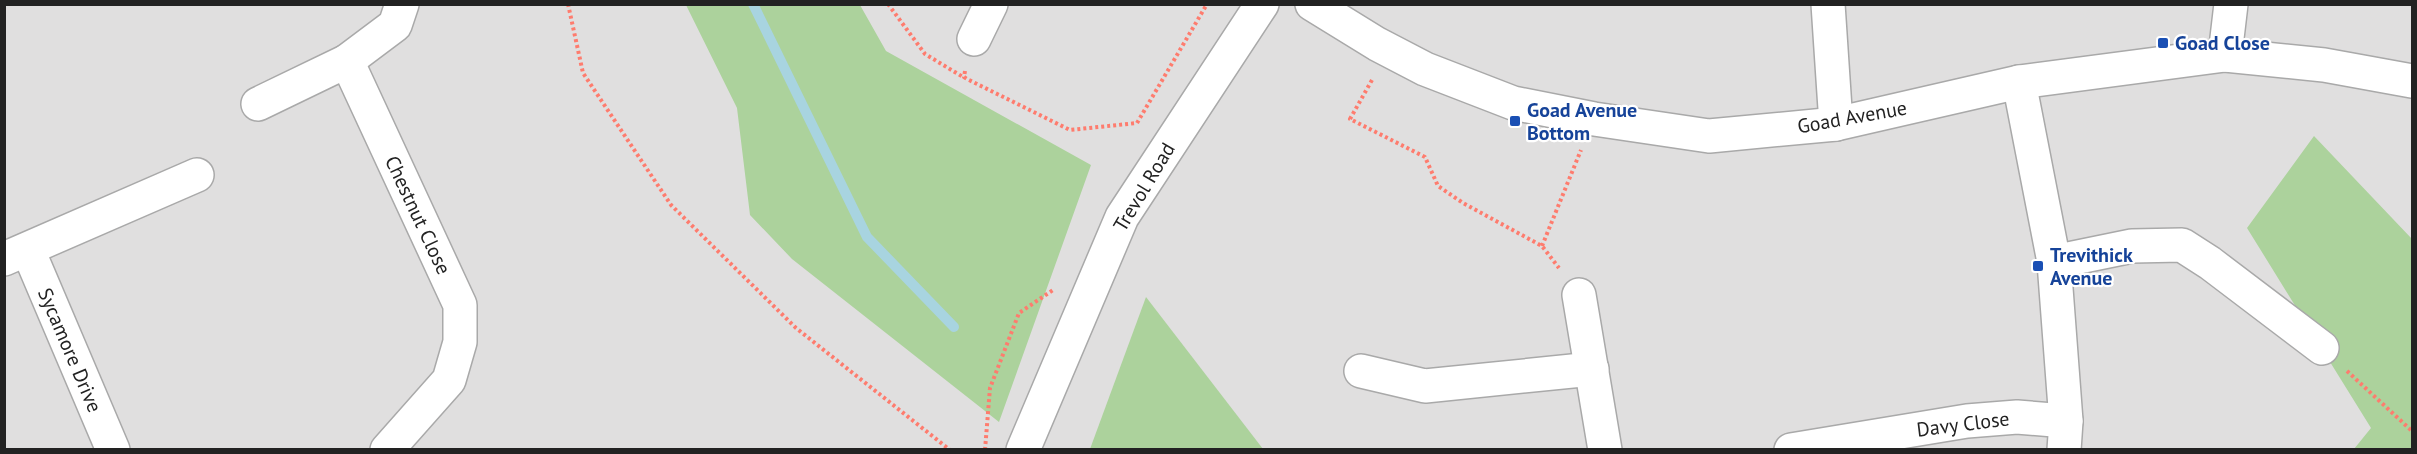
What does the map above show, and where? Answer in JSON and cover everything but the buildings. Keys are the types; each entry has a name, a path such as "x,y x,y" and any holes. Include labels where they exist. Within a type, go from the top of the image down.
{"street":[{"path":"258,104 346,61 395,25 402,4"},
{"path":"974,39 991,4"},
{"name":"Trevol Road","path":"1023,450 1122,217 1262,4"},
{"name":"Goad Avenue","path":"1312,4 1389,51 1425,69 1513,103 1594,119 1709,136 1836,124 2019,82 2225,55 2324,65 2412,81"},
{"path":"1828,4 1836,124"},
{"path":"2225,55 2231,4"},
{"name":"Chestnut Close","path":"346,61 460,305 460,342 449,380 387,450"},
{"path":"2019,82 2054,262 2065,435"},
{"name":"Sycamore Drive","path":"112,450 16,255 197,175"},
{"path":"2054,262 2132,246 2182,245 2210,263 2322,348"},
{"path":"1579,294 1605,450"},
{"path":"1361,371 1425,386 1592,369"},
{"name":"Davy Close","path":"1791,450 1968,421 2018,417 2065,435"}],"path":[{"path":"568,4 583,73 671,205 796,328 950,450"},
{"path":"888,4 925,54 967,79 1070,130 1137,123 1207,4"},
{"path":"967,79 964,77 974,39"},
{"path":"1389,51 1350,119 1425,157 1438,186 1542,246 1594,119"},
{"path":"985,450 990,388 1020,313 1067,280 1096,278"},
{"path":"2322,348 2412,431"}],"shaded area":[{"path":"5,5 2412,5 2412,449 5,449"}],"green space":[{"path":"686,5 860,5 886,51 1091,165 999,422 792,259 750,215 737,108"},
{"path":"2314,136 2412,239 2412,449 2354,449 2371,428 2247,228"},
{"path":"1146,297 1263,449 1090,449"}],"waterway":[{"path":"753,4 867,237 954,327"}],"place":[{"name":"Goad Close","path":"2163,43"},
{"name":"Goad Avenue Bottom","path":"1515,121"},
{"name":"Trevithick Avenue","path":"2038,266"}]}
